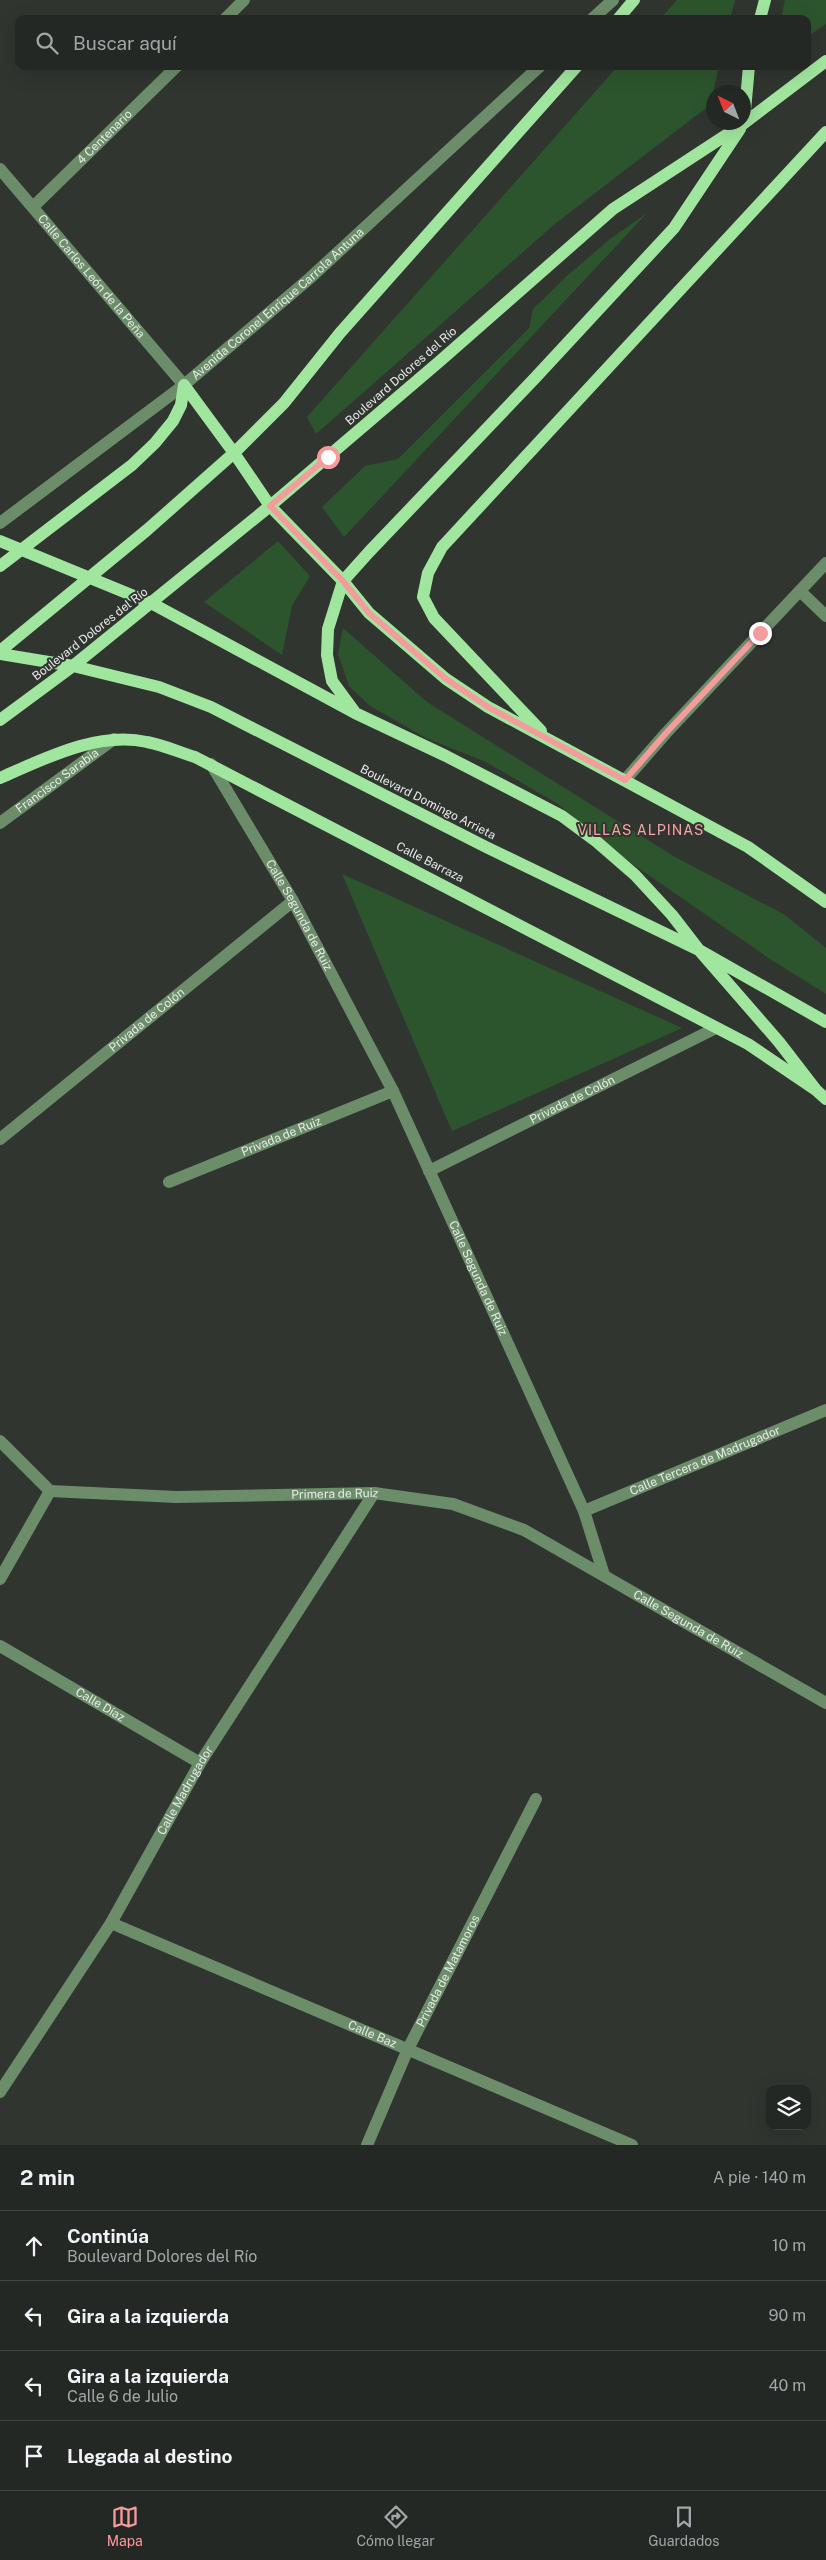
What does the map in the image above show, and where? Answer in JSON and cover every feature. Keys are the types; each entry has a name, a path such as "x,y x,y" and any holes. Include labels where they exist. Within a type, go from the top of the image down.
{"main road":[{"path":"621,15 634,0"},
{"path":"761,15 765,0"},
{"name":"Boulevard Dolores del Río","path":"751,117 826,61"},
{"path":"0,652 234,453 284,403 340,333 572,70"},
{"path":"747,85 749,70"},
{"name":"Boulevard Dolores del Río","path":"0,720 73,666 270,506 425,374 613,209 732,130"},
{"path":"355,713 332,680 328,655 328,629 343,581 368,552 535,378 674,228 738,130"},
{"path":"550,740 434,618 423,597 428,573 442,547 826,132"},
{"path":"184,385 270,506 343,581 369,613 446,679 488,707 748,846 826,902"},
{"path":"0,566 132,465 155,443 173,421 182,405 184,385"},
{"path":"0,540 88,579 151,603 355,713 446,756 562,816 597,842 635,875 672,915 699,950 779,1042 816,1090"},
{"name":"Boulevard Domingo Arrieta","path":"0,652 73,666 159,687 211,707 494,851 699,950 826,1022"},
{"name":"Calle Barraza","path":"0,778 56,754 114,739 147,742 211,764 748,1044 816,1090 826,1099"}],"street":[{"path":"229,15 244,0"},
{"path":"596,15 613,0"},
{"name":"4 Centenario","path":"33,207 173,70"},
{"name":"Avenida Coronel Enrique Carrola Antuna","path":"0,523 184,385 310,278 536,70"},
{"name":"Calle Carlos León de la Peña","path":"0,169 184,385"},
{"path":"625,780 666,733 826,563"},
{"path":"800,591 826,616"},
{"name":"Francisco Sarabia","path":"0,823 114,739"},
{"name":"Calle Segunda de Ruiz","path":"211,764 293,901 393,1091 584,1511 604,1575 826,1703"},
{"name":"Privada de Colón","path":"0,1139 293,901"},
{"name":"Privada de Colón","path":"429,1171 716,1028"},
{"name":"Privada de Ruiz","path":"169,1182 393,1091"},
{"name":"Calle Tercera de Madrugador","path":"584,1511 826,1410"},
{"path":"0,1441 50,1491 0,1579"},
{"name":"Primera de Ruiz","path":"50,1491 176,1497 374,1493 452,1504 524,1530 604,1575"},
{"name":"Calle Madrugador","path":"0,2092 111,1923 200,1763 374,1493"},
{"name":"Calle Díaz","path":"0,1646 200,1763"},
{"name":"Privada de Matamoros","path":"366,2145 408,2049 536,1799"},
{"name":"Calle Baz","path":"111,1923 632,2145"}],"green space":[{"path":"677,0 735,0 731,15 664,15"},
{"path":"785,0 826,0 826,24 811,34 811,15 782,15"},
{"path":"614,70 718,70 715,85 706,85 706,108 556,223 316,434 307,417"},
{"path":"647,213 344,537 322,507 365,466 398,459 529,328 533,309 568,275 610,239"},
{"path":"278,541 310,576 292,606 282,655 204,602"},
{"path":"343,628 427,702 675,857 785,915 826,948 826,994 770,959 618,854 558,804 486,762 426,738 370,706 349,686 338,654"},
{"path":"342,874 682,1028 452,1131"}],"district":[{"name":"VILLAS ALPINAS","path":"641,830"}],"route":[{"path":"328,457 270,506 343,581 369,613 446,679 488,707 625,780 666,733 760,633"}]}
